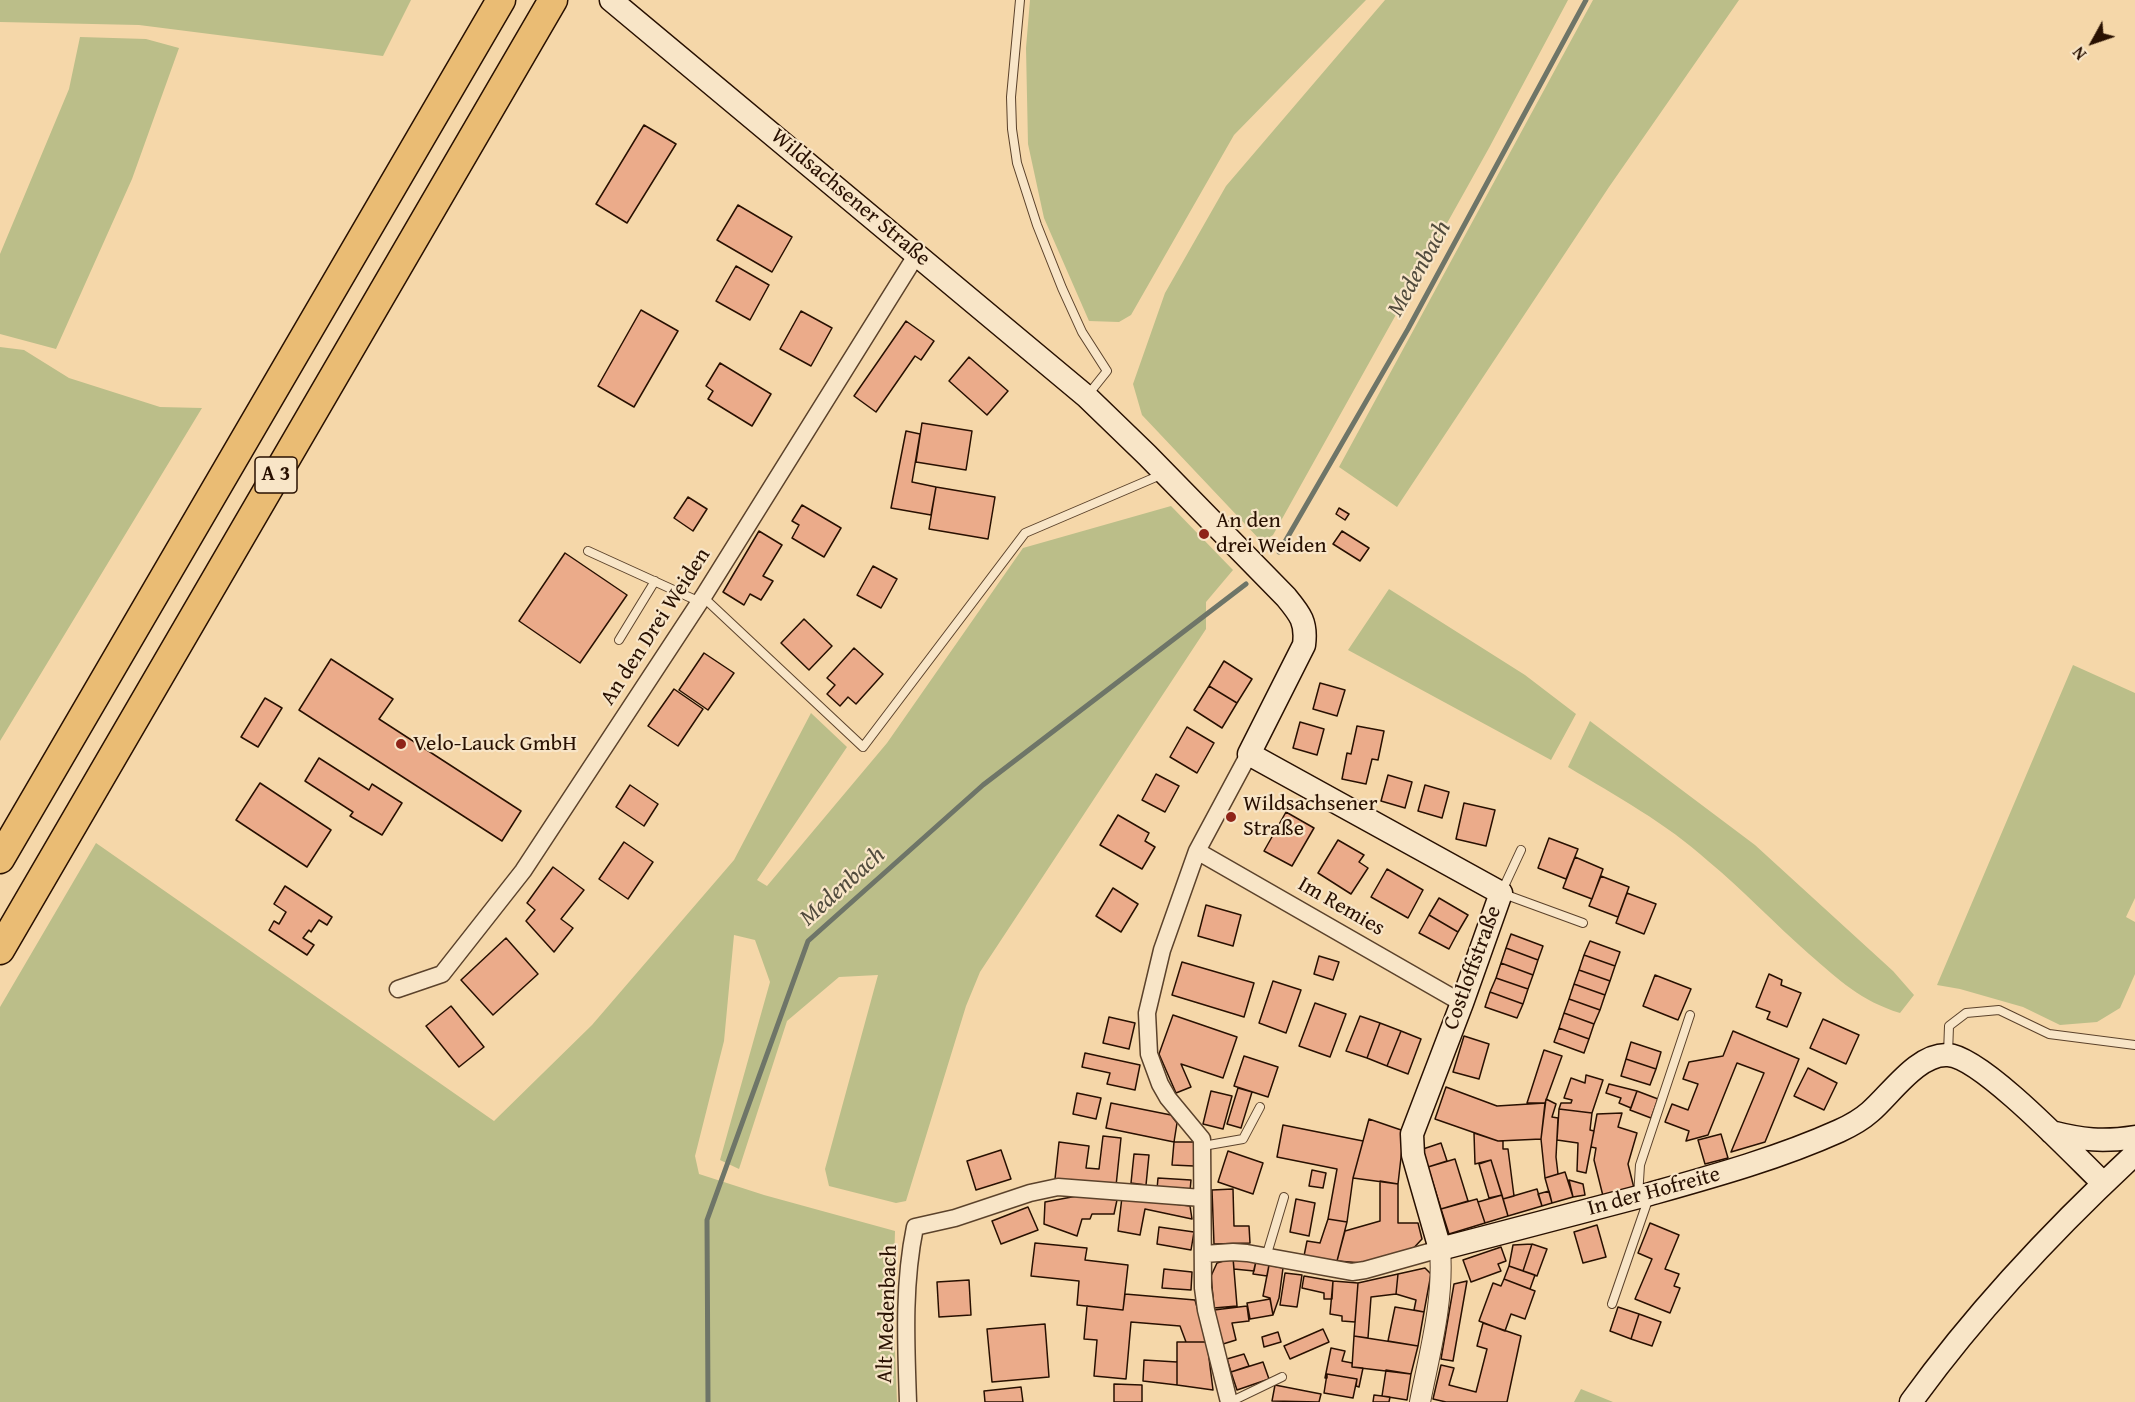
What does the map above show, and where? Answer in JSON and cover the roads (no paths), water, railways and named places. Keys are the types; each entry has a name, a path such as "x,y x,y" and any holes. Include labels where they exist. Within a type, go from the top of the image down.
{"highway":[{"name":"A 3","path":"0,859 501,0"},
{"name":"A 3","path":"0,950 553,0"}],"main road":[{"name":"Wildsachsener Straße","path":"611,0 1087,397 1286,597 1303,620 1306,631 1304,645 1250,754"},
{"name":"Costloffstraße","path":"1250,754 1501,893 1412,1134 1413,1155 1440,1249"},
{"name":"In der Hofreite","path":"1440,1249 1713,1177 1839,1131 1868,1114 1924,1061 1937,1055 1948,1054"},
{"path":"1948,1054 1960,1057 1979,1068 2051,1132 2103,1184"},
{"path":"2051,1132 2089,1140 2109,1141 2135,1137"},
{"path":"1911,1402 1956,1342 2030,1259 2135,1154"}],"street":[{"name":"An den Drei Weiden","path":"398,989 442,974 523,871 701,599 917,254"},
{"name":"Wildsachsener Straße","path":"1203,1146 1199,1134 1168,1098 1157,1077 1147,1041 1147,1013 1162,950 1197,851 1250,754"},
{"name":"Im Remies","path":"1197,851 1462,1003"},
{"path":"1203,1146 1204,1254 1202,1273 1206,1310 1229,1402"},
{"name":"Alt Medenbach","path":"908,1402 906,1318 910,1250 915,1227 955,1218 1030,1193 1058,1187 1202,1198"},
{"name":"In der Hofreite","path":"1204,1254 1233,1252 1352,1272 1440,1249"},
{"path":"1420,1402 1440,1301 1442,1274 1440,1249"}],"lane":[{"path":"1020,0 1011,98 1012,129 1017,163 1037,225 1062,288 1082,332 1107,371 1087,397"},
{"path":"588,551 701,599 863,747 1025,533 1165,473"},
{"path":"619,640 655,581"},
{"path":"1521,850 1501,893 1583,923"},
{"path":"1948,1054 1949,1026 1966,1013 1999,1011 2049,1034 2135,1046"},
{"path":"1612,1304 1644,1195 1640,1165 1690,1015"},
{"path":"1203,1146 1243,1139 1260,1107"},
{"path":"1266,1257 1284,1197"},
{"path":"1229,1402 1282,1377"}],"waterway":[{"name":"Medenbach","path":"1279,552 1408,329 1586,0"},
{"name":"Medenbach","path":"708,1402 707,1220 808,941 983,785 1246,584"}],"place":[{"name":"An den drei Weiden","path":"1204,534"},
{"name":"Velo-Lauck GmbH","path":"401,744"},
{"name":"Wildsachsener Straße","path":"1231,817"}]}
